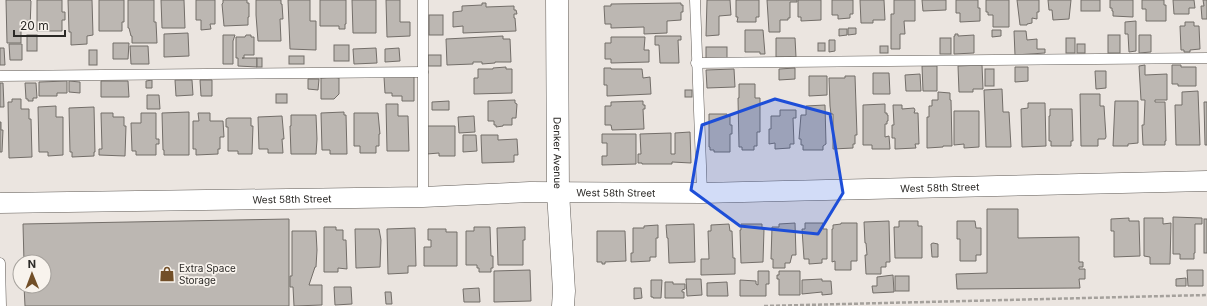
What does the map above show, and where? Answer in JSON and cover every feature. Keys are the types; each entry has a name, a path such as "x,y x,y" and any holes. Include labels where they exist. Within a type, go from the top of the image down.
{"street":[{"name":"Denker Avenue","path":"557,0 558,192 564,291 563,306"},
{"name":"West 58th Street","path":"0,203 423,197 587,191 702,193 1207,181"}],"lane":[{"path":"423,0 423,197"},
{"path":"695,0 696,63 702,193"},
{"path":"696,63 1207,58"},
{"path":"0,76 423,72"},
{"path":"0,263 1,306"}],"path":[{"path":"764,306 1207,295"}],"highlighted area":[{"path":"775,99 830,114 843,193 818,234 740,226 691,190 702,125"}],"building":[{"path":"6,0 31,1 30,29 21,29 21,43 7,43"},
{"path":"37,0 62,0 62,12 65,12 65,20 62,20 62,31 37,31"},
{"path":"68,0 92,0 93,35 87,36 87,44 71,45"},
{"path":"99,0 124,0 124,22 122,22 122,31 99,31"},
{"path":"128,0 154,0 154,22 156,22 157,43 132,43 132,36 128,28"},
{"path":"161,0 184,0 185,28 162,28"},
{"path":"196,0 215,0 215,24 210,24 211,29 201,30 201,20 196,20"},
{"path":"223,0 247,0 247,3 249,3 248,25 224,26"},
{"path":"256,0 281,0 283,19 280,19 281,41 258,41"},
{"path":"288,0 310,0 310,21 316,21 316,50 290,49"},
{"path":"320,0 346,0 345,29 339,29 339,26 320,26"},
{"path":"352,0 376,0 376,33 353,33"},
{"path":"386,0 400,0 400,22 410,22 410,36 387,37"},
{"path":"707,0 730,0 731,15 719,16 719,35 706,36"},
{"path":"736,0 759,0 759,17 756,17 756,22 737,22 738,17 736,17"},
{"path":"767,0 797,0 797,2 790,2 790,18 788,18 788,20 780,20 780,32 769,32"},
{"path":"798,0 821,0 821,20 801,21 801,17 798,17"},
{"path":"832,0 853,0 853,14 850,14 850,18 838,19 838,15 832,15"},
{"path":"860,0 884,0 885,20 873,20 873,23 861,23"},
{"path":"894,0 915,0 915,21 904,21 905,34 900,34 900,49 891,49 891,14 894,14"},
{"path":"922,0 946,0 946,10 923,11"},
{"path":"956,0 978,0 978,8 980,8 980,21 960,22 960,13 956,13"},
{"path":"986,0 1009,0 1009,27 993,27 993,15 988,15 988,12 986,12"},
{"path":"1017,0 1039,0 1039,12 1037,12 1037,19 1032,18 1032,23 1020,25"},
{"path":"1048,0 1071,0 1069,19 1053,20 1052,10 1049,10"},
{"path":"1081,0 1100,0 1100,11 1081,11"},
{"path":"1110,0 1133,0 1133,17 1113,16 1112,8 1110,8"},
{"path":"1142,0 1164,0 1164,5 1166,5 1166,21 1146,21 1146,9 1142,9"},
{"path":"1173,0 1194,0 1195,8 1189,8 1189,14 1174,14"},
{"path":"1203,0 1207,0 1207,19 1202,19 1201,6 1204,6"},
{"path":"482,3 486,3 486,7 514,6 514,10 516,10 517,14 514,14 516,31 463,33 463,26 453,27 453,12 462,11 462,6 482,5"},
{"path":"681,3 681,5 683,5 683,12 681,12 681,20 667,21 667,33 644,34 644,27 611,28 611,24 605,24 604,6 611,6 611,4"},
{"path":"429,15 443,15 443,35 429,35"},
{"path":"1136,21 1136,51 1129,52 1128,34 1125,34 1125,22"},
{"path":"1185,22 1194,22 1194,26 1199,26 1200,49 1190,50 1190,52 1184,52 1184,50 1181,50 1180,26 1185,26"},
{"path":"848,28 856,28 856,34 848,35"},
{"path":"839,29 847,29 847,35 839,36"},
{"path":"745,30 763,30 765,54 760,54 760,52 745,52"},
{"path":"992,30 1001,30 1001,36 992,37"},
{"path":"1014,31 1026,31 1027,40 1037,39 1037,49 1045,49 1045,53 1015,55"},
{"path":"188,33 189,56 164,57 164,34"},
{"path":"955,34 958,34 958,36 974,35 974,53 954,54"},
{"path":"27,35 37,35 37,51 27,51"},
{"path":"223,35 235,35 233,41 233,64 223,64"},
{"path":"251,35 251,37 254,37 254,55 244,55 244,58 257,58 257,67 238,66 238,58 236,58 236,37"},
{"path":"1108,35 1120,35 1120,53 1108,53"},
{"path":"1139,35 1151,35 1151,52 1139,53"},
{"path":"503,36 503,39 510,39 511,62 482,64 482,62 473,62 473,64 447,65 446,39"},
{"path":"655,36 681,36 681,40 678,40 679,63 660,63 659,45 655,45"},
{"path":"611,37 645,37 644,50 649,50 649,62 611,63 611,59 605,59 605,43 611,43"},
{"path":"776,38 795,38 796,57 776,57"},
{"path":"940,38 951,38 951,54 940,54"},
{"path":"1066,38 1075,38 1075,53 1066,53"},
{"path":"829,40 835,40 835,51 829,52"},
{"path":"113,43 129,43 128,59 113,59"},
{"path":"818,43 825,43 825,51 818,51"},
{"path":"9,44 22,44 22,60 10,60"},
{"path":"1077,44 1085,44 1085,53 1077,53"},
{"path":"334,45 349,45 349,61 334,61"},
{"path":"130,46 148,46 149,64 131,64"},
{"path":"880,46 888,46 888,53 880,53"},
{"path":"706,47 727,47 727,59 706,59"},
{"path":"0,48 4,48 5,65 0,65"},
{"path":"376,48 377,63 354,64 353,49"},
{"path":"399,48 400,61 385,62 385,49"},
{"path":"89,50 97,50 97,65 89,65"},
{"path":"428,55 441,55 441,66 428,66"},
{"path":"289,56 304,56 304,64 289,64"},
{"path":"257,58 262,58 262,67 257,67"},
{"path":"982,65 983,89 973,89 973,92 959,92 958,66"},
{"path":"1145,65 1145,75 1167,74 1167,100 1155,100 1155,102 1165,102 1165,145 1143,145 1142,125 1144,125 1145,100 1141,100 1139,66"},
{"path":"1172,65 1181,65 1181,67 1196,67 1196,86 1178,86 1178,84 1172,84"},
{"path":"922,66 937,66 937,91 923,91"},
{"path":"506,67 506,69 512,69 512,93 474,94 474,78 478,78 478,69"},
{"path":"1015,67 1028,67 1028,81 1015,82"},
{"path":"604,68 642,69 643,78 650,77 651,94 607,96 607,85 604,85"},
{"path":"795,68 795,79 779,80 779,69"},
{"path":"734,69 735,87 707,88 706,70"},
{"path":"985,69 994,69 994,86 985,86"},
{"path":"1095,71 1106,71 1106,88 1096,89"},
{"path":"873,73 889,73 890,94 873,94"},
{"path":"920,74 921,91 906,91 905,75"},
{"path":"414,76 414,101 402,101 402,96 392,96 392,93 385,93 384,77"},
{"path":"809,76 827,76 827,95 809,96"},
{"path":"845,76 855,76 857,135 855,135 855,144 853,144 853,148 833,149 833,114 831,114 830,106 829,78 845,78"},
{"path":"321,78 339,78 339,94 334,99 321,99"},
{"path":"308,79 319,79 318,90 308,89"},
{"path":"152,80 152,88 146,88 146,81"},
{"path":"175,80 192,80 193,95 176,96"},
{"path":"200,80 212,80 212,96 201,96"},
{"path":"67,81 67,93 57,93 57,96 39,96 39,82"},
{"path":"69,81 80,82 80,93 69,92"},
{"path":"101,81 128,81 129,97 101,97"},
{"path":"0,83 3,83 4,107 0,107"},
{"path":"25,83 36,83 37,98 33,98 33,101 28,101 28,99 26,99"},
{"path":"739,84 755,84 755,98 760,98 760,132 757,132 757,146 754,146 754,150 742,150 742,147 739,147"},
{"path":"1002,89 1003,112 1009,112 1011,147 986,147 984,90"},
{"path":"685,90 692,90 692,97 685,97"},
{"path":"1198,91 1200,145 1176,145 1175,105 1182,105 1182,92"},
{"path":"938,92 950,93 952,146 927,148 927,117 929,117 929,106 932,106 932,100 938,100"},
{"path":"276,94 287,94 287,103 276,103"},
{"path":"1080,94 1100,94 1100,106 1104,106 1106,137 1105,139 1098,139 1098,146 1081,146"},
{"path":"147,95 159,95 160,109 147,109"},
{"path":"12,99 21,99 21,109 29,109 29,119 31,119 32,157 9,158 8,102 12,102"},
{"path":"515,100 515,103 517,104 516,118 512,118 512,125 496,127 496,125 494,125 494,121 488,121 488,101"},
{"path":"449,101 449,110 432,110 432,102"},
{"path":"643,101 643,105 645,105 645,109 643,109 644,129 612,130 611,125 605,125 605,106 611,106 611,102"},
{"path":"1115,101 1138,101 1138,143 1128,144 1128,146 1113,146"},
{"path":"1204,102 1207,102 1207,145 1205,145"},
{"path":"1028,103 1045,103 1046,146 1022,147 1021,109 1028,108"},
{"path":"386,104 398,104 398,116 408,116 409,151 387,151"},
{"path":"885,104 885,113 888,115 888,121 887,124 885,124 885,137 889,136 890,149 872,149 872,145 863,145 863,105"},
{"path":"825,105 826,144 823,146 823,150 803,150 801,139 799,139 801,115 806,115 806,106"},
{"path":"893,105 902,105 902,109 914,108 914,113 918,113 919,144 915,144 916,148 895,149 895,138 892,138 892,125 894,125"},
{"path":"56,106 56,117 63,117 63,155 48,156 48,152 39,152 38,107"},
{"path":"94,107 94,156 72,157 72,152 70,152 69,108"},
{"path":"1050,109 1072,109 1073,141 1071,141 1071,146 1051,146 1051,141 1049,141"},
{"path":"780,110 796,110 796,118 793,118 794,144 790,144 790,148 775,149 775,143 769,144 769,129 771,129 771,116 780,116"},
{"path":"954,111 979,111 979,147 964,148 964,144 954,145"},
{"path":"189,112 189,155 164,155 162,113"},
{"path":"344,112 344,115 346,115 347,154 330,154 330,150 322,150 321,113"},
{"path":"101,113 113,113 113,117 124,117 124,126 126,126 125,156 99,155 99,149 102,149"},
{"path":"141,113 156,113 156,139 159,139 159,144 156,144 156,155 136,155 136,151 132,151 131,123 141,123"},
{"path":"198,113 210,113 210,121 223,121 224,137 220,137 220,149 218,149 218,154 196,155 196,149 193,149 193,121 199,121"},
{"path":"354,113 378,113 380,134 379,146 376,146 376,153 360,153 360,146 354,146"},
{"path":"709,114 727,114 727,116 730,116 732,134 730,134 730,152 714,152 714,150 710,150"},
{"path":"291,115 316,115 316,154 291,154"},
{"path":"282,116 284,139 282,139 283,153 268,153 268,149 259,149 258,117"},
{"path":"474,116 475,132 459,133 458,117"},
{"path":"251,118 251,126 253,126 252,154 238,154 238,151 228,151 228,127 226,127 226,119"},
{"path":"0,122 1,130 3,130 2,152 0,152"},
{"path":"427,126 455,126 455,156 439,156 439,153 427,154"},
{"path":"690,132 691,163 638,163 638,154 641,154 640,134 671,133 671,154 675,154 675,133"},
{"path":"602,134 636,134 636,164 602,165 602,156 607,156 607,143 602,143"},
{"path":"463,135 476,135 477,151 463,152"},
{"path":"481,135 498,135 498,140 517,139 518,155 514,155 514,162 482,163"},
{"path":"987,209 1018,209 1018,238 1079,237 1079,262 1083,262 1083,267 1079,267 1079,269 1085,269 1085,279 1079,279 1080,288 957,289 956,274 987,273"},
{"path":"1173,217 1202,218 1202,224 1195,224 1194,259 1180,259 1180,254 1173,254"},
{"path":"1129,218 1129,221 1139,221 1140,256 1114,257 1114,231 1111,231 1111,219"},
{"path":"1144,218 1163,218 1163,224 1171,223 1170,264 1150,264 1150,257 1144,256"},
{"name":"Extra Space Storage","path":"289,219 289,306 25,306 24,294 52,294 52,254 24,254 23,224"},
{"path":"1204,219 1207,219 1207,253 1204,253"},
{"path":"889,221 890,262 886,262 886,267 881,267 881,274 866,274 865,255 867,255 864,222"},
{"path":"899,221 918,221 918,226 922,226 922,258 895,258 894,227 899,227"},
{"path":"957,221 975,221 976,228 981,228 981,255 976,255 976,261 960,261 960,239 957,239"},
{"path":"795,223 796,255 792,255 790,263 785,263 785,268 773,268 773,259 771,259 772,227 779,227 779,224"},
{"path":"805,223 823,223 823,229 827,229 827,259 822,259 822,263 809,264 809,259 804,259 802,229 805,229"},
{"path":"841,223 857,223 857,261 851,261 851,270 835,270 835,261 832,262 832,229 833,225"},
{"path":"694,224 695,262 669,263 666,225"},
{"path":"729,224 730,231 732,231 735,274 701,275 701,259 709,259 708,231 711,231 711,225"},
{"path":"741,224 762,224 762,229 764,229 763,262 741,263"},
{"path":"658,225 656,257 650,257 650,261 631,262 631,253 633,253 633,228 644,228 644,226"},
{"path":"324,227 336,227 336,230 343,230 343,240 346,240 347,269 338,268 338,272 324,272"},
{"path":"474,227 490,227 491,256 493,256 493,268 491,268 491,272 479,272 477,265 466,265 466,231 474,231"},
{"path":"525,227 525,240 523,240 523,265 498,265 497,228"},
{"path":"415,228 416,266 408,266 408,273 388,274 387,229"},
{"path":"355,229 379,229 381,240 380,267 356,268"},
{"path":"428,229 446,229 446,232 457,232 457,266 424,266 424,247 431,247 431,240 428,240"},
{"path":"292,231 316,231 316,267 309,285 322,285 322,305 294,306 293,287 290,287 290,276 292,276"},
{"path":"597,231 625,231 626,261 605,262 605,264 602,264 602,262 597,262"},
{"path":"931,244 938,244 938,257 932,257"},
{"path":"530,270 531,301 494,302 494,271"},
{"path":"1187,270 1203,270 1203,286 1188,286"},
{"path":"758,271 769,271 769,284 766,284 766,296 740,296 740,280 756,281 756,284 758,285"},
{"path":"779,271 800,271 800,295 779,295 779,279 777,279 777,275 779,275"},
{"path":"893,275 894,292 873,293 872,286 877,286 877,277"},
{"path":"895,276 909,276 909,291 895,291"},
{"path":"1186,278 1186,286 1176,286 1176,279"},
{"path":"686,279 701,279 702,295 687,296"},
{"path":"822,279 822,281 831,281 832,294 822,295 822,292 802,294 802,280"},
{"path":"651,280 662,280 661,298 651,297"},
{"path":"665,282 685,284 685,289 682,290 682,292 684,292 684,298 665,298"},
{"path":"727,282 728,296 707,296 707,283"},
{"path":"334,287 351,287 352,304 335,305"},
{"path":"479,288 480,302 464,302 463,289"},
{"path":"634,288 641,288 642,298 634,299"},
{"path":"385,292 391,292 392,304 386,304"}],"place":[{"name":"Extra Space Storage","path":"167,274"}]}
